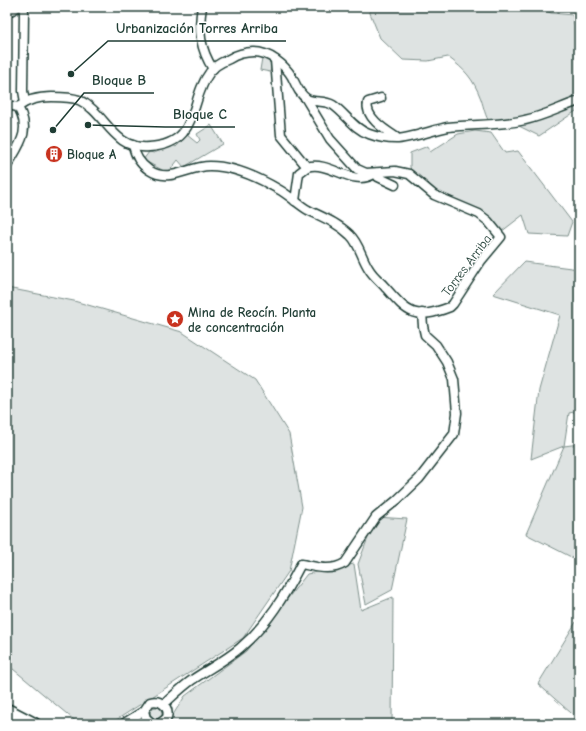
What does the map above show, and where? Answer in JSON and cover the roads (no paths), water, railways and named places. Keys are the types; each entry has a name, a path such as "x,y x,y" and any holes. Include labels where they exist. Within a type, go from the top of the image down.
{"highway":[{"path":"7,710 34,724"},
{"path":"7,718 12,724"}],"street":[{"path":"7,13 18,7"},
{"path":"22,7 24,11 23,91 25,102"},
{"path":"202,7 200,26 201,42 205,54 213,69"},
{"name":"Torres Arriba","path":"18,107 25,102 44,97 74,98 91,109 113,134 133,145 149,147 159,146 169,143 180,136 189,124 206,78 213,69 234,56 244,52 261,53 275,60 291,76 330,139 357,169 366,173 395,171 409,174 434,196 478,214 488,221 502,237 481,261 454,304 446,308 422,313 412,313 402,306 369,270 351,235 331,221 294,201 278,189 252,176 222,167 200,167 176,175 164,176 154,173 143,166 134,152 133,145"},
{"path":"275,60 281,135 307,167 299,173 294,201"},
{"path":"381,98 368,102 368,111 383,131 398,139"},
{"path":"306,99 323,101 332,105 352,124 369,134 398,139 448,127 527,120 579,101"},
{"path":"7,105 18,107 24,121 24,132 7,166"},
{"name":"Torres Arriba","path":"307,167 324,167 355,178 366,179 375,173"},
{"name":"Torres Arriba","path":"375,173 396,185"},
{"path":"164,704 191,681 240,648 268,620 288,590 301,564 327,569 338,568 346,563 376,517 408,490 452,439 457,425 454,379 447,362 436,345 425,335 422,313"},
{"path":"123,724 144,711 147,705 154,701 164,704"},
{"path":"159,724 164,721 168,714 164,704"},
{"path":"144,711 146,718 153,724"}],"place":[{"name":"Urbanización Torres Arriba","path":"71,74"},
{"name":"Bloque C","path":"88,125"},
{"name":"Bloque B","path":"53,130"},
{"name":"Bloque A","path":"54,154"},
{"name":"Mina de Reocín. Planta de concentración","path":"175,319"}]}
